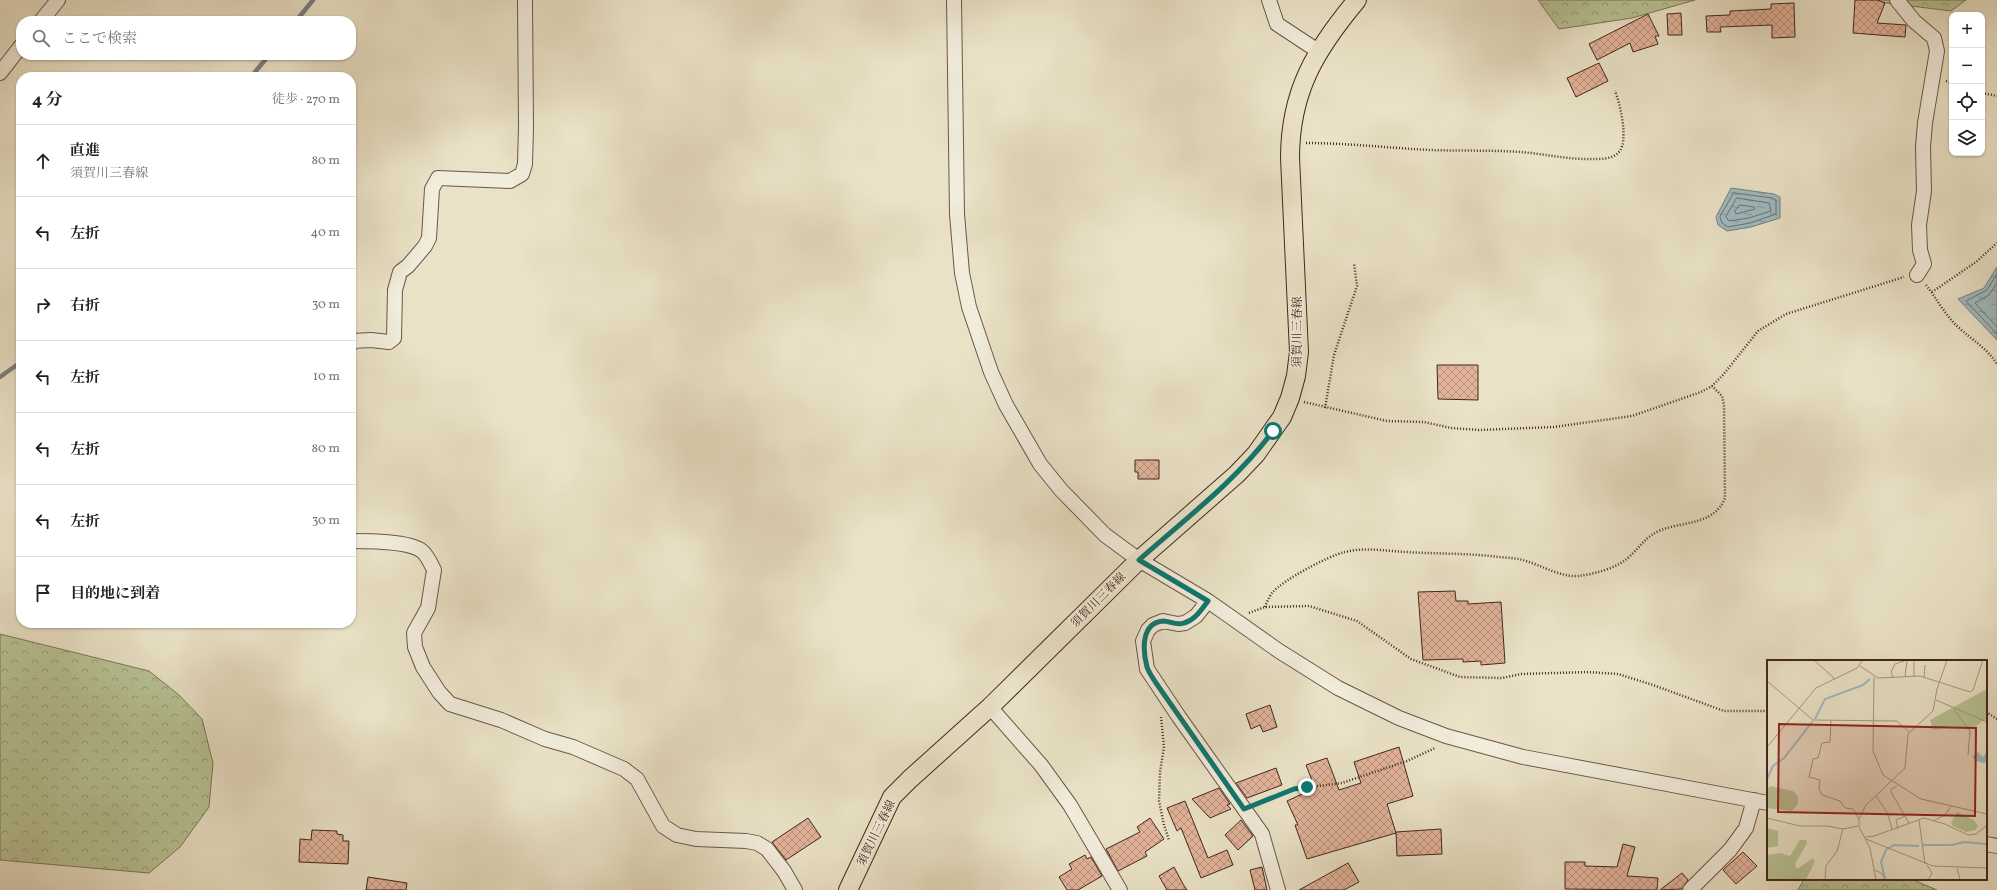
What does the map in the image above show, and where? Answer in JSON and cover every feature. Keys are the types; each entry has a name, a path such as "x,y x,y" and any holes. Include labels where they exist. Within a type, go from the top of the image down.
{"main road":[{"name":"須賀川三春線","path":"848,890 892,797 990,707 1139,560 1237,474 1256,454 1282,417 1290,398 1296,376 1299,352 1290,143 1296,105 1304,79 1318,51 1357,0"}],"street":[{"path":"45,16 58,0"},
{"path":"356,340 389,342 394,338 395,290 400,272 408,266 425,246 429,238 432,190 438,178 510,181 522,174 525,164 526,127 525,0"},
{"path":"954,0 957,221 962,273 974,320 991,372 1006,405 1040,464 1061,490 1105,535 1139,560 1208,601 1234,620 1338,688 1399,718 1446,736 1523,757 1767,803"},
{"path":"1269,0 1277,24 1318,51"},
{"path":"1897,0 1914,22 1934,38 1937,51 1925,123 1923,147 1924,191 1919,225 1920,250 1924,264 1917,275"},
{"path":"0,74 16,53"},
{"path":"356,541 366,540 414,546 424,553 430,563 434,570 428,608 414,633 415,647 423,667 438,692 450,704 501,720 545,739 572,747 624,769 637,779 663,826 677,835 696,839 746,841 757,843 767,849 784,871 795,890"},
{"path":"1208,601 1196,616 1190,620 1178,624 1163,621 1153,625 1143,641 1147,669 1262,834 1278,890"},
{"path":"990,707 1041,765 1066,799 1120,890"},
{"path":"1690,890 1730,850 1746,828 1754,800"},
{"path":"1987,844 1997,846"}],"path":[{"path":"1290,143 1457,151 1520,152 1606,159 1613,157 1620,152 1624,142 1622,115 1619,99 1615,91"},
{"path":"1985,94 1997,96"},
{"path":"1932,292 1976,262 1997,243"},
{"path":"1325,408 1334,355 1357,286 1354,262"},
{"path":"1290,398 1325,408 1387,421 1424,422 1451,428 1497,430 1529,429 1596,423 1632,416 1701,392 1712,386 1724,375 1758,331 1786,314 1917,275 1932,292 1936,300 1958,327 1990,354 1997,364"},
{"path":"1265,607 1272,593 1289,580 1326,559 1345,552 1363,549 1405,552 1465,553 1512,558 1527,561 1550,571 1577,576 1606,569 1617,564 1627,558 1651,535 1662,530 1710,518 1722,504 1725,498 1724,405 1722,396 1712,386"},
{"path":"1234,620 1265,607 1309,606 1358,621 1411,659 1460,677 1502,678 1521,674 1588,672 1618,674 1653,685 1724,712 1767,711"},
{"path":"1169,702 1162,709 1164,747 1158,786 1161,812 1169,840"},
{"path":"1987,713 1997,719"},
{"path":"1244,809 1294,789 1342,783 1407,761 1429,752 1441,744 1446,736"}],"green space":[{"path":"1538,0 1695,0 1632,18 1559,29"},
{"path":"1863,0 1966,0 1951,11"},
{"path":"0,634 149,671 179,695 202,719 213,763 209,807 180,847 149,873 0,860"},
{"path":"1803,880 1913,880 1937,890 1798,890"}],"water":[{"path":"1731,188 1774,194 1780,197 1780,218 1751,227 1727,231 1718,225 1716,217"},
{"path":"1997,267 1997,340 1958,299 1984,288"}],"building":[{"path":"1855,0 1877,0 1885,3 1877,23 1906,25 1905,37 1853,33"},
{"path":"1794,3 1795,37 1772,38 1772,25 1720,27 1721,32 1707,32 1706,16 1730,15 1730,11 1771,9 1771,4"},
{"path":"1681,13 1682,35 1668,35 1667,14"},
{"path":"1648,14 1659,36 1655,36 1658,44 1633,52 1630,43 1597,60 1589,44"},
{"path":"1599,63 1608,81 1576,97 1567,78"},
{"path":"1437,365 1478,365 1478,400 1438,399"},
{"path":"1135,460 1159,460 1159,479 1138,479 1138,472 1135,472"},
{"path":"1455,591 1456,601 1468,601 1468,604 1501,602 1505,663 1481,665 1481,661 1463,662 1463,659 1423,660 1418,592"},
{"path":"1270,705 1277,727 1263,732 1260,725 1251,729 1246,714"},
{"path":"1399,747 1413,796 1387,804 1396,833 1307,859 1295,825 1298,825 1287,801 1315,788 1306,765 1327,758 1339,790 1361,783 1354,762"},
{"path":"1276,768 1282,785 1247,798 1236,783"},
{"path":"1219,788 1230,804 1227,805 1231,809 1210,818 1192,799"},
{"path":"1185,801 1208,858 1227,850 1233,865 1201,878 1181,828 1177,831 1167,808"},
{"path":"808,818 821,837 786,860 772,842"},
{"path":"1150,818 1164,839 1145,852 1147,856 1118,871 1106,849 1140,832 1137,827"},
{"path":"1241,820 1253,836 1238,850 1225,835"},
{"path":"1441,829 1442,854 1397,856 1396,832"},
{"path":"312,830 337,831 337,834 343,835 343,841 349,841 348,864 299,862 300,839 311,840"},
{"path":"1623,844 1635,847 1627,876 1658,878 1657,890 1565,889 1565,862 1585,862 1585,866 1617,867"},
{"path":"1743,852 1757,866 1736,884 1723,870"},
{"path":"1085,855 1087,859 1091,857 1102,876 1078,890 1067,890 1059,877 1072,869 1069,864"},
{"path":"1348,863 1359,882 1344,890 1299,890"},
{"path":"1174,867 1187,890 1167,890 1159,876"},
{"path":"1262,867 1267,890 1255,890 1250,870"},
{"path":"1682,873 1688,880 1682,889 1660,890"},
{"path":"368,877 407,883 406,890 366,890"}],"waterway":[{"path":"300,16 313,0"},
{"path":"255,72 265,60"},
{"path":"0,377 16,366"}],"route":[{"path":"1273,431 1256,454 1237,474 1139,560 1208,601 1196,616 1185,623 1178,624 1163,621 1153,625 1148,630 1143,641 1144,655 1147,669 1156,683 1244,809 1294,789 1307,787"}]}
